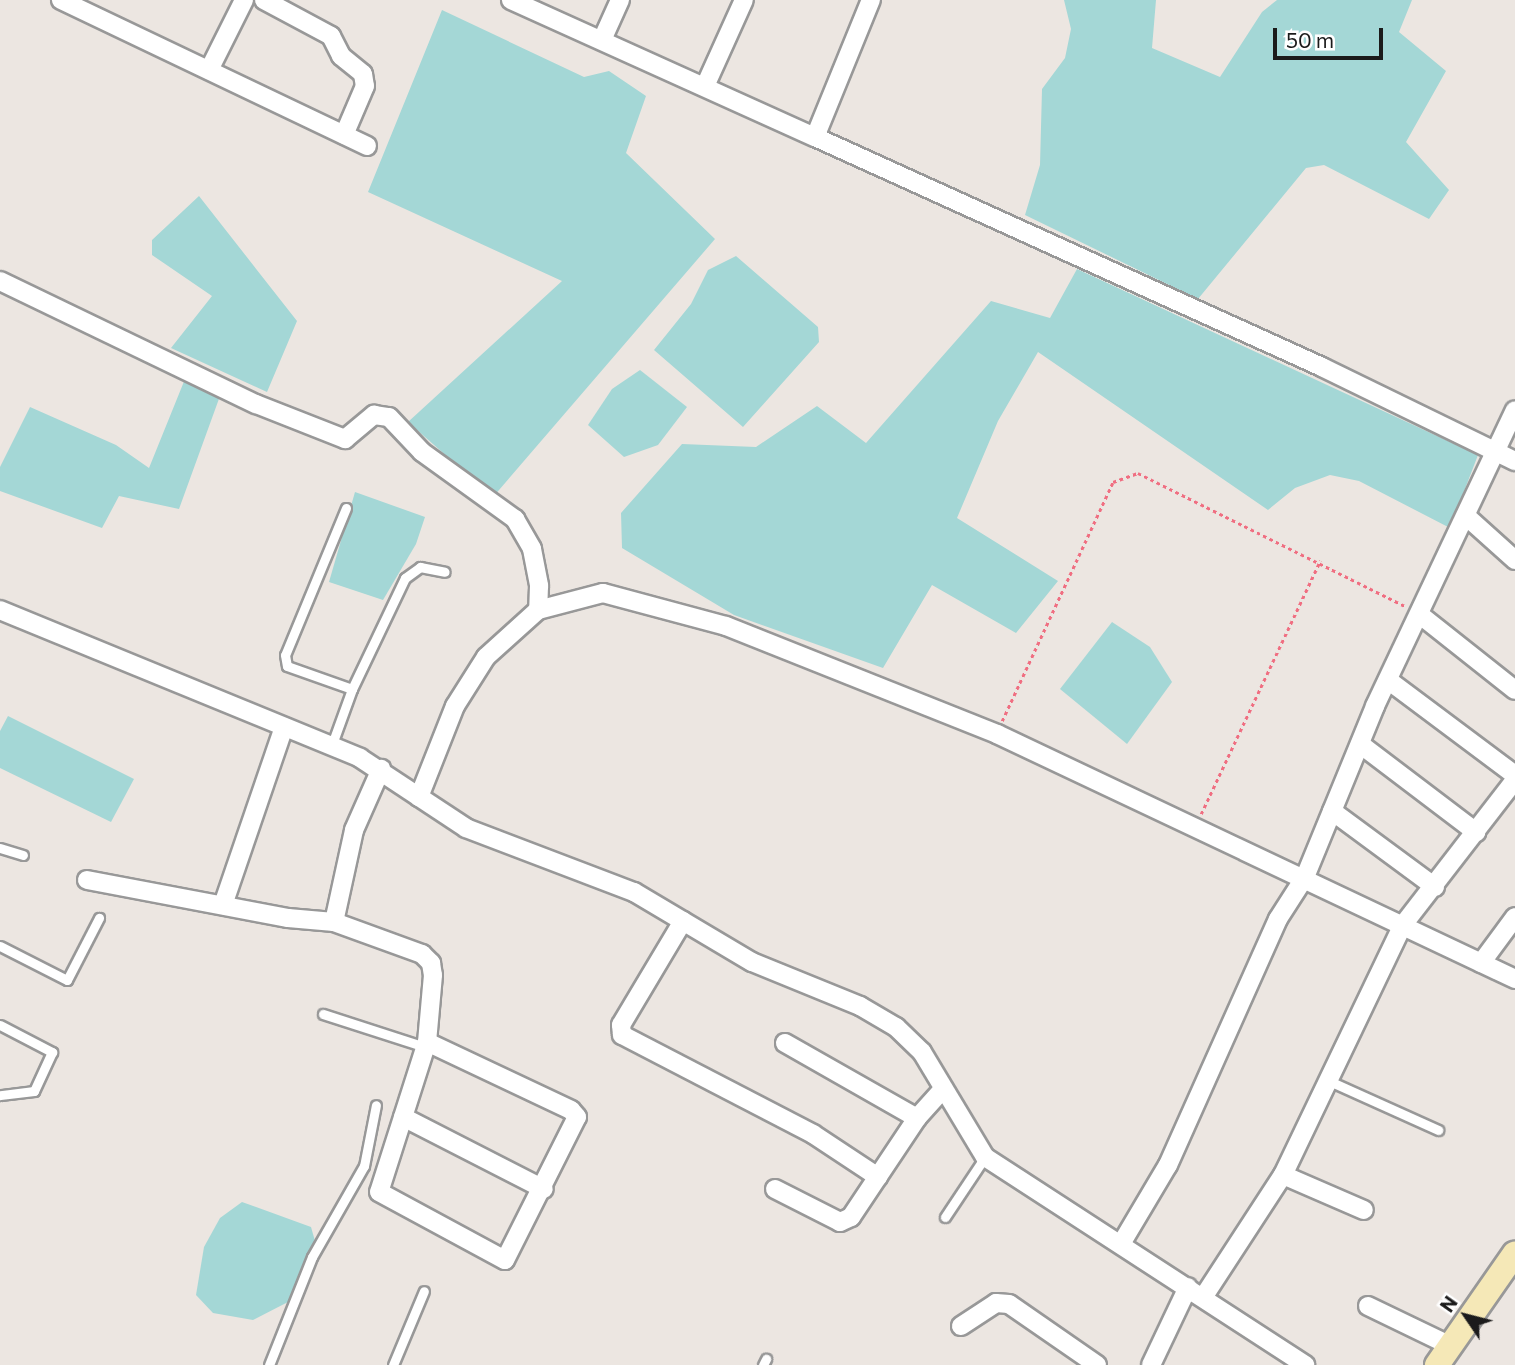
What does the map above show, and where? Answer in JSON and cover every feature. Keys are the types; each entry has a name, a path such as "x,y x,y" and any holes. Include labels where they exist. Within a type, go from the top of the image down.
{"main road":[{"path":"1443,1355 1515,1252"}],"street":[{"path":"61,0 367,146"},
{"path":"209,70 244,0"},
{"path":"264,0 331,36 341,56 363,74 365,86 344,135"},
{"path":"511,0 706,84 815,137 1322,367 1515,461"},
{"path":"602,40 620,0"},
{"path":"706,84 744,0"},
{"path":"815,137 871,0"},
{"path":"0,281 256,404 345,439 374,415 389,417 422,452 515,519 531,549 539,586 538,610"},
{"path":"1121,1244 1168,1165 1278,919 1305,877 1388,680 1515,410"},
{"path":"1466,516 1515,560"},
{"path":"419,797 428,765 461,695 506,635 538,610 603,593 726,626 996,734 1305,877 1515,979"},
{"path":"0,610 381,769 466,828 634,892 752,962 860,1006 896,1027 922,1052 985,1157 1204,1296 1305,1365"},
{"path":"1419,614 1515,690"},
{"path":"1388,680 1515,775"},
{"path":"223,905 284,727"},
{"path":"1360,744 1476,832"},
{"path":"334,922 354,830 381,769"},
{"path":"1204,1296 1283,1174 1403,925 1515,780"},
{"path":"1332,811 1435,887"},
{"path":"87,880 334,922 422,954 431,963 426,1044 380,1187 382,1197 500,1259 510,1253 544,1189 577,1117 571,1110 426,1044"},
{"path":"1481,963 1515,917"},
{"path":"683,921 621,1025 622,1035 803,1128 878,1177"},
{"path":"785,1042 917,1118"},
{"path":"775,1189 840,1222 851,1217 917,1118 943,1089"},
{"path":"403,1117 544,1189"},
{"path":"1283,1174 1364,1210"},
{"path":"1151,1365 1188,1287"},
{"path":"961,1326 996,1303 1009,1304 1097,1365"},
{"path":"1368,1306 1443,1355"}],"lane":[{"path":"346,508 285,656 287,666 352,689"},
{"path":"331,747 352,689 405,578 420,567 445,572"},
{"path":"0,848 23,855"},
{"path":"0,946 67,980 99,918"},
{"path":"323,1014 426,1044"},
{"path":"0,1025 52,1052 34,1091 0,1095"},
{"path":"1327,1080 1438,1130"},
{"path":"269,1365 312,1257 364,1166 376,1105"},
{"path":"945,1217 985,1157"},
{"path":"393,1365 424,1291"}],"path":[{"path":"996,734 1113,482 1138,473 1320,561 1419,614"},
{"path":"1196,826 1320,561"}],"water":[{"path":"1064,0 1156,0 1152,48 1220,77 1262,12 1277,0 1412,0 1399,32 1446,71 1406,142 1449,190 1429,219 1324,165 1306,168 1198,299 1025,215 1040,165 1042,89 1065,58 1071,29"},
{"path":"442,10 584,77 609,71 646,96 626,153 715,239 493,497 408,422 562,281 368,192"},
{"path":"199,196 297,321 267,392 171,348 212,296 152,255 152,240"},
{"path":"736,256 818,327 819,342 743,427 654,350 691,304 708,270"},
{"path":"1077,269 1478,455 1450,528 1359,481 1330,475 1295,488 1268,510 1038,352 998,421 957,518 1058,581 1016,633 932,585 883,668 734,615 622,548 621,513 682,444 756,447 817,406 866,443 991,301 1050,318"},
{"path":"640,370 687,407 658,445 624,457 588,425 612,389"},
{"path":"185,379 220,396 179,509 119,496 102,528 0,491 0,467 30,407 116,445 149,468"},
{"path":"355,492 425,517 416,544 383,600 329,582"},
{"path":"1112,622 1150,647 1172,682 1127,744 1060,689"},
{"path":"8,716 134,779 111,822 0,768 0,731"},
{"path":"242,1202 311,1227 315,1241 288,1302 253,1320 213,1313 196,1295 204,1247 220,1218"}]}
